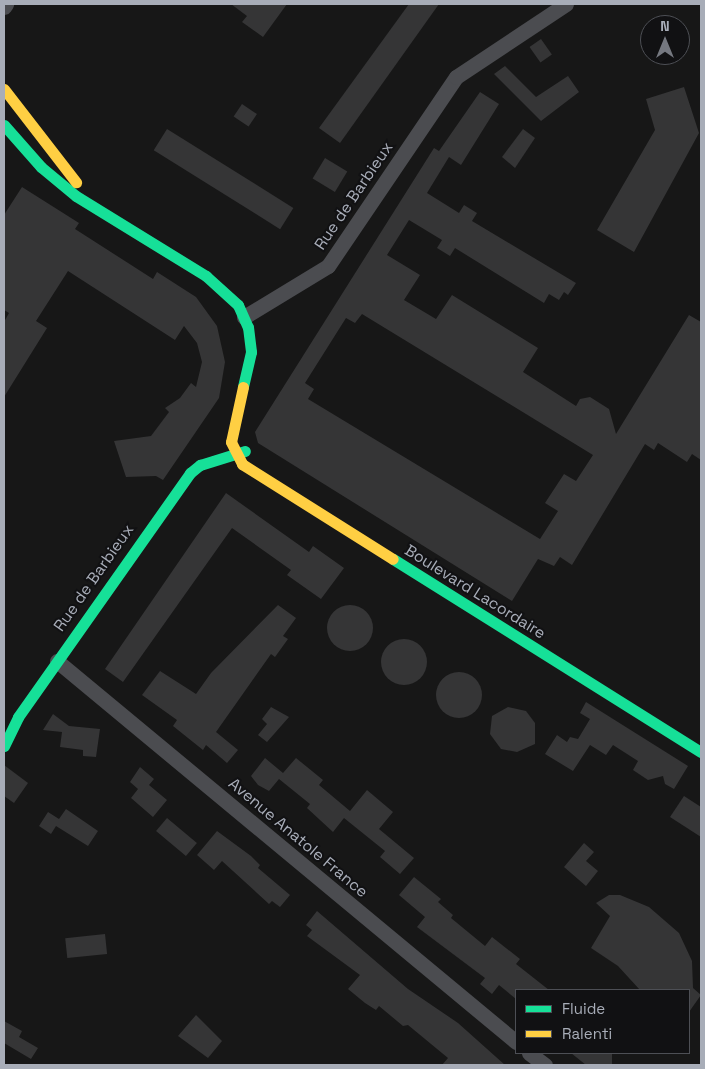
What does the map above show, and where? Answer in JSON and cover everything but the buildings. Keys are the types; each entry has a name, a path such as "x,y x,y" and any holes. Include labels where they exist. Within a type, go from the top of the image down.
{"street":[{"name":"Rue de Barbieux","path":"244,317 328,266 456,77 566,4"},
{"path":"4,89 51,153 107,216"},
{"path":"4,124 41,167 107,216 213,281 235,301 244,317 251,359 230,444 240,453"},
{"name":"Rue de Barbieux","path":"4,746 18,716 190,472 200,465 240,453"},
{"name":"Boulevard Lacordaire","path":"240,453 701,739"},
{"name":"Boulevard Lacordaire","path":"240,453 291,496 701,752"},
{"name":"Avenue Anatole France","path":"57,660 515,1041"},
{"path":"531,1054 545,1065"}],"traffic: fast":[{"path":"4,125 41,167 76,196 206,276 238,305 248,327 251,352 243,387"},
{"path":"4,746 18,717 190,473 200,465 245,451"},
{"path":"393,559 701,752"}],"traffic: slow":[{"path":"4,89 76,182"},
{"path":"243,387 231,442 242,464 393,559"}]}
